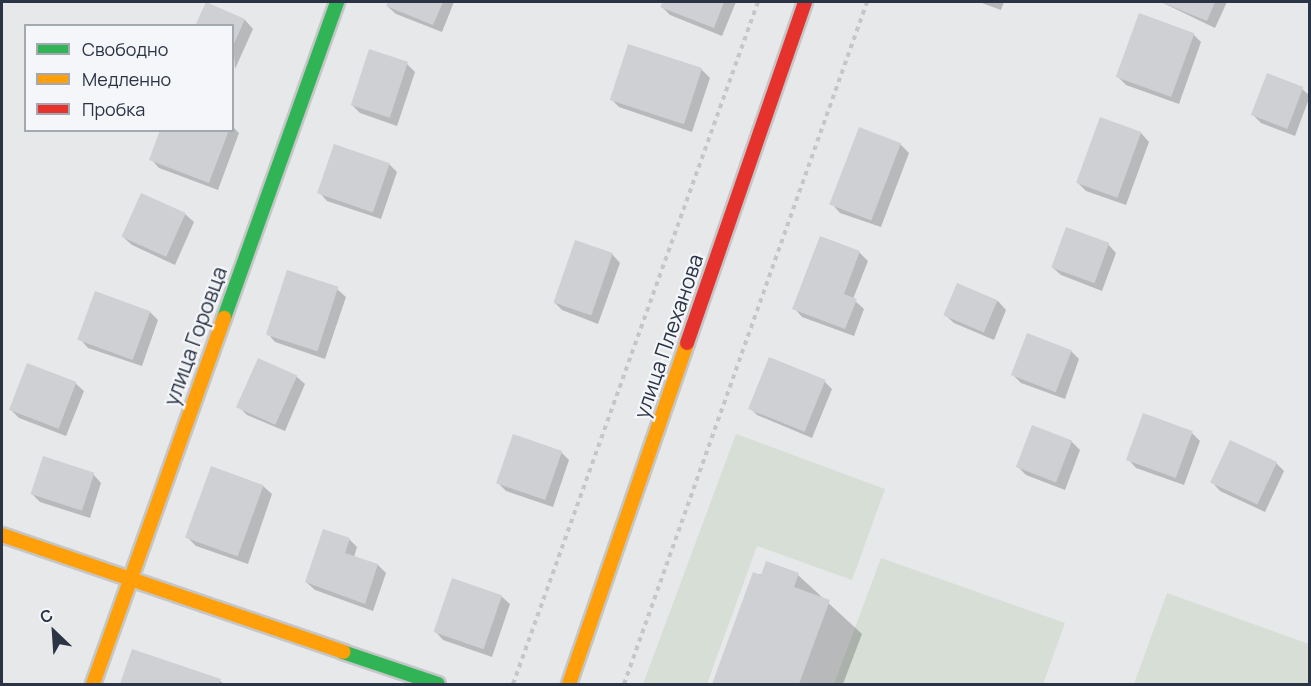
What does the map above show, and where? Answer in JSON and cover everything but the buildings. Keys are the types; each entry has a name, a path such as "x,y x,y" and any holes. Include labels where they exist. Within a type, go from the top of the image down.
{"street":[{"name":"улица Горовца","path":"93,684 337,2"},
{"name":"улица Плеханова","path":"570,684 806,2"},
{"path":"2,535 438,684"}],"path":[{"path":"513,684 758,2"},
{"path":"624,684 867,2"}],"shaded area":[{"path":"736,434 885,489 852,580 757,546 707,684 643,684"},
{"path":"881,558 1065,623 1043,684 834,684"},
{"path":"1167,593 1309,644 1309,684 1134,684"}],"traffic: fast":[{"path":"224,318 337,2"},
{"path":"343,652 438,684"}],"traffic: slow":[{"path":"93,684 224,318"},
{"path":"569,684 687,343"},
{"path":"2,535 343,652"}],"traffic: jam":[{"path":"687,343 805,2"}]}
